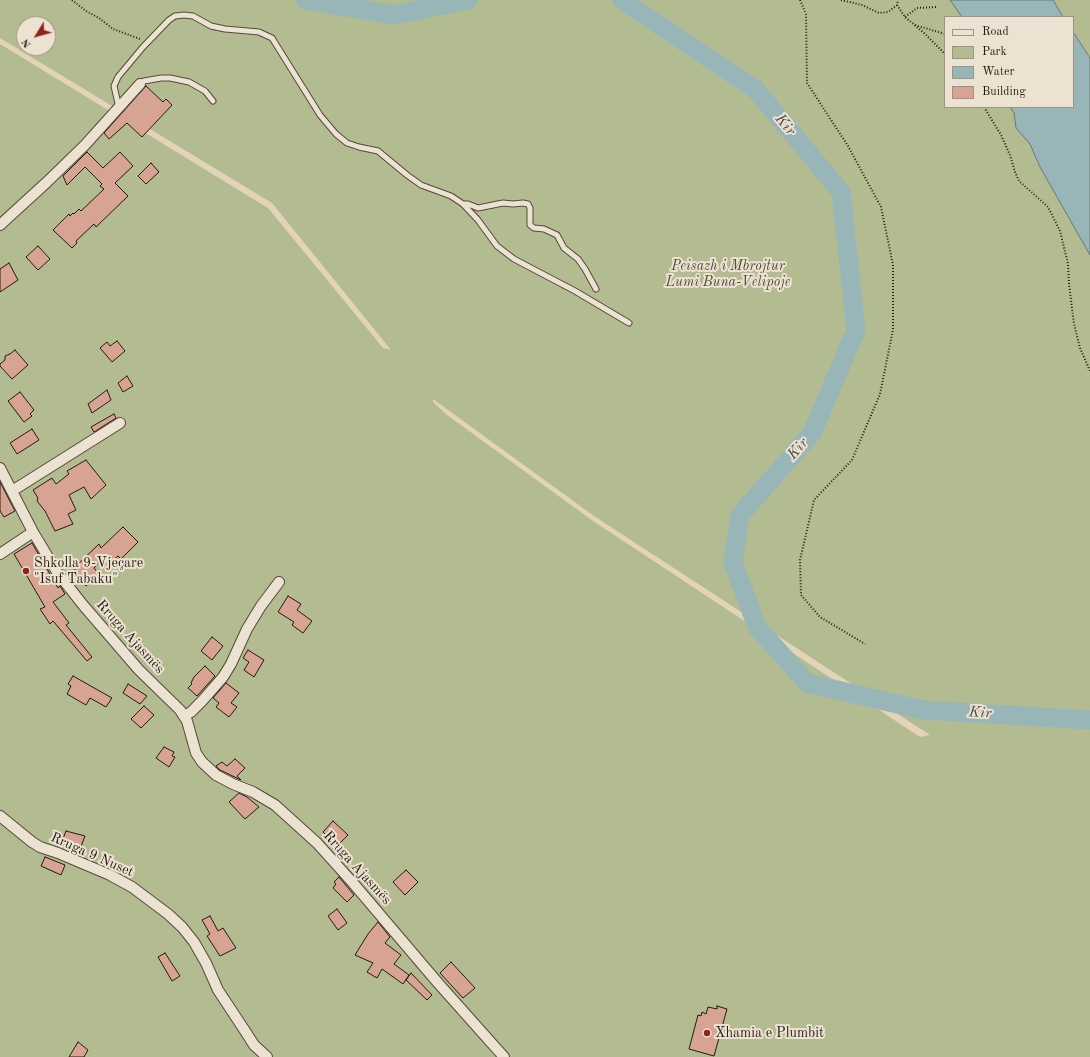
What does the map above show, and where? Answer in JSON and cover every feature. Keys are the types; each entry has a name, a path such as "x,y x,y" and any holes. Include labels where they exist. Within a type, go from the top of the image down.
{"street":[{"path":"0,225 74,155 140,84"},
{"path":"12,491 120,423"},
{"name":"Rruga Ajasmës","path":"1,471 33,532 57,572 67,586 139,670 174,703 184,716 196,753 208,769 216,775 253,792 275,805 317,843 353,883 438,984 504,1057"},
{"path":"0,554 33,532"},
{"path":"184,716 191,712 202,701 223,677 231,664 247,629 279,582"},
{"name":"Rruga 9 Nuset","path":"0,816 23,836 36,844 110,874 132,887 168,914 182,927 194,942 206,963 218,990 254,1045 267,1057"}],"lane":[{"path":"118,108 114,86 118,77 144,47 175,16 193,16 211,26 225,29 259,32 272,38 320,115 336,134 347,143 378,151 407,176 421,185 451,196 463,204 478,220 497,246 514,260 575,290 629,323"},
{"path":"140,84 144,81 161,78 184,81 198,86 205,91 213,101"},
{"path":"463,204 468,204 478,208 503,203 528,204 530,208 530,225 534,228 544,229 558,236 564,248 578,259 584,267 596,289"}],"path":[{"path":"72,0 113,29 138,37 142,40 144,47"},
{"path":"800,0 806,14 807,84 848,146 881,206 893,265 893,330 880,394 852,460 814,500 800,560 801,595 820,617 865,644"},
{"path":"841,0 862,5 879,13 888,12 897,5 898,0"},
{"path":"897,5 905,17 944,53"},
{"path":"905,17 917,8 937,7"},
{"path":"914,24 944,34"},
{"path":"985,108 1001,135 1019,180 1048,207 1060,231 1068,264 1074,324 1080,348 1090,371"}],"green space":[{"name":"Peisazh i Mbrojtur Lumi Buna-Velipoje","path":"0,0 1090,0 1090,1057 0,1057 0,44 16,54 16,56 20,56 268,208 383,348 391,350 272,203 30,56 56,56 56,16 16,16 16,48 0,38","holes":["433,399 594,516 930,735 920,737 593,521 447,415 433,402"]}],"water":[{"path":"950,0 1053,0 1062,16 961,16"},
{"path":"1074,34 1090,58 1090,255 1040,167 1030,144 1016,128 1014,113 1011,108 1074,108"}],"building":[{"path":"146,86 163,102 166,99 172,105 142,137 127,123 109,139 104,133"},
{"path":"87,152 103,168 120,152 133,166 115,183 128,196 96,227 94,224 76,241 77,243 72,248 53,230 69,214 70,216 73,213 74,214 79,209 81,211 104,189 100,186 102,184 85,167 67,185 63,176"},
{"path":"151,163 159,172 146,184 138,176"},
{"path":"38,246 50,259 38,270 26,257"},
{"path":"9,263 18,280 0,292 0,269"},
{"path":"117,341 125,351 112,362 100,348 107,342 110,346"},
{"path":"15,350 28,365 12,379 0,366 0,364 5,360 5,356"},
{"path":"127,376 133,386 123,392 118,383"},
{"path":"107,390 111,400 92,413 88,404"},
{"path":"20,392 34,410 30,414 32,416 24,422 8,401"},
{"path":"114,414 116,418 94,432 91,427"},
{"path":"32,429 39,440 17,454 10,443"},
{"path":"86,460 106,485 91,499 84,487 69,495 76,510 68,514 73,524 55,531 45,511 37,501 38,498 33,490 52,478 56,484 69,474 67,471"},
{"path":"0,482 15,511 4,517 0,511"},
{"path":"123,527 138,542 121,559 118,556 110,563 105,556 94,568 99,574 86,586 74,568 99,544 101,548"},
{"path":"32,543 58,588 60,586 65,594 53,602 69,623 66,625 92,657 87,661 53,621 50,624 40,609 45,607 14,554"},
{"path":"288,596 301,604 297,610 312,621 303,633 292,625 294,622 278,612"},
{"path":"212,637 223,646 212,660 201,651"},
{"path":"248,650 264,660 254,677 244,670 249,662 243,658"},
{"path":"205,666 215,676 197,696 188,688 192,684 191,683 194,677"},
{"path":"73,676 112,698 106,707 90,698 86,705 67,694 71,686 68,684"},
{"path":"226,683 239,693 231,703 237,707 229,717 216,707 219,703 213,698"},
{"path":"128,684 147,696 140,704 123,693"},
{"path":"144,706 154,715 141,728 131,719"},
{"path":"164,747 174,752 172,756 175,757 169,767 156,758"},
{"path":"235,759 245,768 237,776 241,780 220,770 216,766 222,762 227,766"},
{"path":"239,793 247,797 259,807 245,819 229,802"},
{"path":"333,821 348,835 339,844 335,840 333,842 323,832"},
{"path":"66,831 85,836 80,849 61,844"},
{"path":"45,857 65,865 61,875 41,866"},
{"path":"406,870 418,882 405,895 393,882"},
{"path":"339,877 354,895 347,902 333,888 336,884 334,882"},
{"path":"337,909 347,923 338,930 328,916"},
{"path":"210,916 218,931 223,928 236,948 220,956 207,936 210,934 202,920"},
{"path":"378,922 390,937 385,943 401,955 394,964 409,975 403,984 382,969 377,978 367,972 373,963 355,955 368,934"},
{"path":"165,953 180,976 172,981 158,957"},
{"path":"451,962 475,988 463,998 440,973"},
{"path":"411,973 432,995 427,1000 406,980"},
{"name":"Xhamia e Plumbit","path":"717,1006 727,1009 714,1056 689,1049 698,1015 701,1016 702,1012 706,1014 708,1007 717,1009"},
{"path":"78,1042 88,1050 84,1057 69,1057"}],"waterway":[{"name":"Kir","path":"305,0 394,15 468,0"},
{"name":"Kir","path":"622,0 755,89 841,192 856,330 812,433 740,515 733,562 757,627 807,683 923,710 1090,720"}],"place":[{"name":"Shkolla 9-Vjeçare \"Isuf Tabaku\"","path":"26,571"},
{"name":"Xhamia e Plumbit","path":"707,1033"}]}
